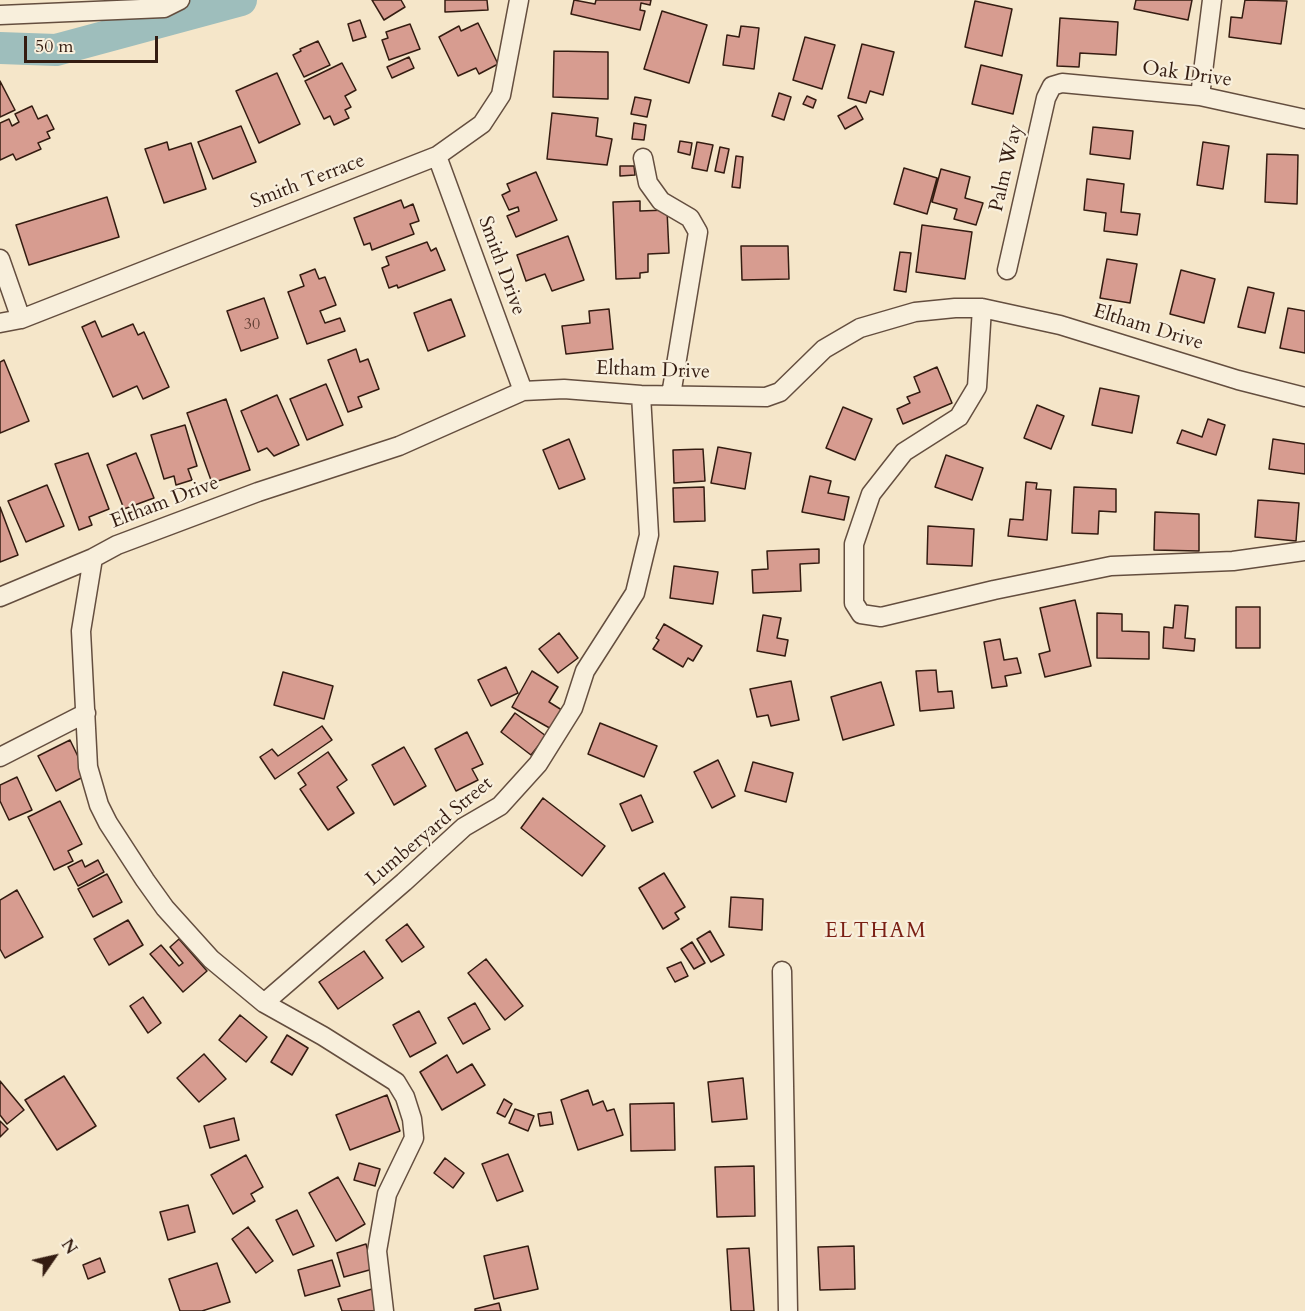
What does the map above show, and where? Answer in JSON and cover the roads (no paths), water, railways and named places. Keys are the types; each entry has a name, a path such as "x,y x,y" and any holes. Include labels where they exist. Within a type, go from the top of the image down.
{"street":[{"path":"0,15 164,8 180,0"},
{"name":"Smith Terrace","path":"0,324 21,319 437,156 482,124 501,95 519,0"},
{"path":"1200,96 1212,0"},
{"name":"Oak Drive","path":"1062,83 1200,96 1305,119"},
{"name":"Palm Way","path":"1007,270 1046,98 1052,86 1062,83"},
{"name":"Smith Drive","path":"437,156 523,391"},
{"path":"643,158 648,183 661,201 690,218 698,232 671,395"},
{"path":"0,259 21,319"},
{"path":"982,308 977,387 958,417 904,452 871,494 854,544 854,603 861,614 880,617 1111,566 1233,561 1305,551"},
{"name":"Eltham Drive","path":"0,597 93,558 117,545 258,492 399,446 523,391 564,389 641,395 766,397 780,392 824,349 860,328 915,312 982,308 1060,325 1238,380 1305,397"},
{"name":"Lumberyard Street","path":"264,1003 464,827 500,806 538,764 573,708 585,671 635,593 649,535 641,395"},
{"path":"93,558 81,631 88,767 99,805 124,849 165,908 211,959 264,1003 396,1082 405,1097 412,1119 414,1138 387,1194 377,1251 384,1311"},
{"path":"0,757 86,713"},
{"path":"782,971 788,1311"}],"waterway":[{"path":"0,48 56,50 241,0"}],"district":[{"name":"ELTHAM","path":"876,932"}]}
